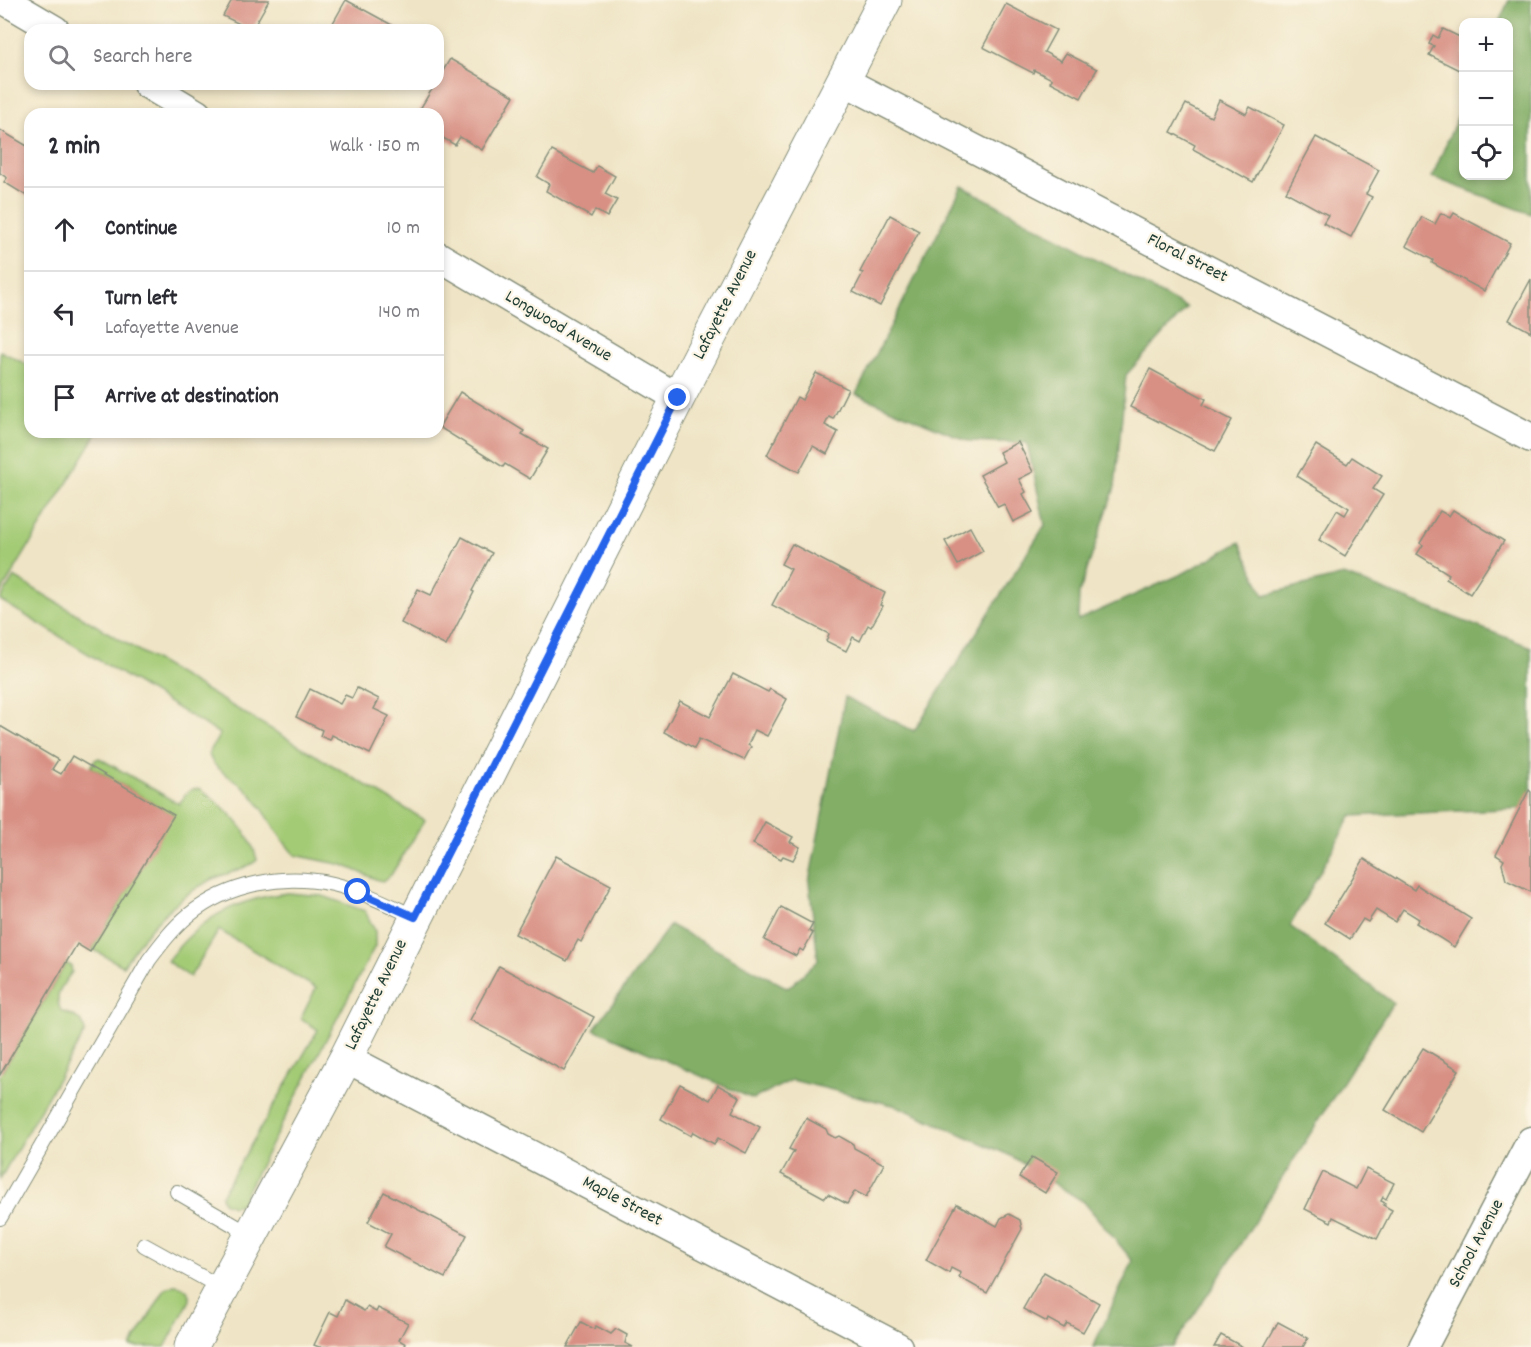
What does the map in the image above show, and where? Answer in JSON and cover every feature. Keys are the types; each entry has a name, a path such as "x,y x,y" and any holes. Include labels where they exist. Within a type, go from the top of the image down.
{"street":[{"path":"4,0 45,24"},
{"name":"Lafayette Avenue","path":"191,1347 346,1058 678,398 885,0"},
{"name":"Floral Street","path":"843,80 1531,438"},
{"path":"157,90 187,108"},
{"name":"Longwood Avenue","path":"444,260 678,398"},
{"name":"Maple Street","path":"346,1058 898,1347"},
{"name":"School Avenue","path":"1423,1347 1531,1141"}],"lane":[{"path":"0,1218 149,960 188,916 211,900 237,890 272,880 295,880 334,885 358,892 415,917"},
{"path":"177,1192 251,1235"},
{"path":"144,1245 222,1288"}],"green space":[{"path":"1509,0 1531,0 1531,214 1432,177 1459,113 1459,180 1513,180 1513,18 1501,18"},
{"path":"962,186 1187,308 1126,375 1115,487 1079,594 1078,620 1184,573 1240,542 1264,595 1344,575 1531,647 1531,796 1526,808 1351,816 1290,926 1393,1003 1215,1284 1172,1347 1093,1347 1133,1261 1084,1202 1011,1156 897,1106 792,1080 753,1099 594,1029 670,925 788,988 818,960 809,882 845,697 914,731 1045,525 1027,443 968,441 856,394"},
{"path":"0,351 24,363 24,438 94,438 0,594"},
{"path":"14,577 425,820 391,875 383,881 378,880 343,865 295,855 252,796 214,764 209,753 220,734 0,600"},
{"path":"99,758 179,804 190,791 200,789 235,820 249,838 257,860 249,866 211,880 184,896 151,928 123,966 92,949 173,815 91,767"},
{"path":"288,893 323,896 365,911 375,931 375,946 240,1204 233,1206 223,1202 221,1196 318,1030 301,1018 316,988 219,930 190,977 167,961 192,933 220,913 251,900"},
{"path":"66,963 71,966 72,972 58,995 59,1005 61,1011 80,1021 85,1032 0,1179 0,1075"},
{"path":"174,1285 185,1289 190,1300 165,1347 131,1347 165,1289"}],"building":[{"path":"232,0 269,0 255,24 240,24 223,16"},
{"path":"346,0 390,24 332,24"},
{"path":"1006,4 1056,30 1044,52 1061,61 1066,53 1097,69 1081,98 1050,82 1052,79 1034,70 1033,73 983,47"},
{"path":"1443,29 1459,37 1459,70 1429,55 1434,46 1429,44 1433,35 1438,38"},
{"path":"450,59 514,96 482,150 460,137 455,145 444,139 444,108 421,108 431,90 444,90 444,69"},
{"path":"1219,100 1246,114 1250,107 1284,125 1253,182 1193,149 1195,145 1171,132 1186,104 1211,117"},
{"path":"0,130 24,144 24,194 4,182 7,178 0,173"},
{"path":"1316,137 1379,170 1366,194 1372,197 1351,237 1323,223 1328,215 1286,192"},
{"path":"552,151 593,173 597,166 615,176 605,194 617,200 607,217 595,210 591,217 546,191 549,184 537,177"},
{"path":"1441,213 1451,218 1454,213 1510,243 1484,291 1406,246 1422,217 1435,224"},
{"path":"890,215 919,231 880,306 853,292 863,273 860,272"},
{"path":"1531,279 1531,332 1509,320"},
{"path":"1150,369 1206,399 1203,405 1232,420 1215,451 1130,407"},
{"path":"816,373 848,389 833,419 829,417 825,425 838,432 827,454 813,446 799,472 767,455 797,397 802,400"},
{"path":"460,392 524,431 522,434 548,449 530,479 505,464 503,467 444,430 444,419"},
{"path":"1018,442 1033,472 1019,479 1026,492 1023,494 1033,512 1013,522 1004,504 998,507 980,475 1004,462 999,452"},
{"path":"1316,445 1347,464 1352,457 1382,476 1373,489 1383,495 1345,556 1319,540 1337,510 1345,515 1349,508 1297,476"},
{"path":"1453,510 1504,541 1470,594 1446,579 1449,574 1417,554 1423,545 1420,543 1440,511 1449,516"},
{"path":"970,527 983,551 958,565 945,541"},
{"path":"462,537 492,553 446,646 401,623 418,589 431,595"},
{"path":"792,544 885,593 880,605 883,606 871,627 868,625 860,641 853,637 846,651 826,641 829,634 772,605 791,569 781,564"},
{"path":"733,674 768,692 770,689 787,699 767,736 755,730 748,745 751,747 744,760 699,739 694,748 664,732 680,701 710,717"},
{"path":"357,688 379,699 374,709 389,716 370,754 332,735 330,740 320,736 322,730 296,717 310,689 340,704 345,695 352,698"},
{"path":"0,726 58,760 52,769 61,774 72,756 174,815 90,952 77,944 0,1075"},
{"path":"1529,790 1531,792 1531,892 1506,880 1502,864 1504,860 1496,855"},
{"path":"765,822 793,837 790,842 800,847 793,860 783,856 781,859 753,844"},
{"path":"556,856 611,885 581,942 578,940 567,961 515,934"},
{"path":"1364,859 1414,890 1417,885 1471,919 1454,947 1416,923 1419,919 1403,909 1395,922 1376,910 1368,922 1363,919 1350,939 1325,923"},
{"path":"781,907 813,924 809,931 813,933 803,951 800,949 796,956 764,940"},
{"path":"499,966 594,1017 564,1071 470,1020"},
{"path":"1423,1048 1459,1070 1421,1132 1385,1110"},
{"path":"680,1084 710,1100 718,1085 740,1097 732,1112 760,1127 746,1153 718,1138 714,1144 693,1132 691,1136 661,1119"},
{"path":"806,1118 826,1129 828,1134 835,1138 839,1136 853,1144 854,1148 884,1164 866,1197 855,1191 847,1204 828,1194 825,1198 781,1174 794,1151 789,1149"},
{"path":"1032,1157 1058,1172 1045,1193 1019,1177"},
{"path":"1366,1169 1394,1183 1386,1199 1383,1197 1381,1201 1385,1203 1383,1205 1392,1210 1377,1239 1333,1217 1331,1222 1305,1209 1323,1172 1356,1189"},
{"path":"384,1192 467,1235 445,1278 384,1247 391,1234 368,1222"},
{"path":"957,1204 997,1226 1001,1218 1009,1214 1020,1220 1022,1229 987,1293 959,1277 961,1273 951,1268 949,1273 926,1260"},
{"path":"1044,1272 1099,1303 1083,1332 1067,1323 1064,1328 1048,1319 1047,1322 1023,1309"},
{"path":"345,1300 364,1311 367,1307 376,1312 378,1308 408,1323 399,1340 406,1344 404,1347 319,1347 314,1345 330,1312 338,1316"},
{"path":"581,1322 594,1329 596,1326 611,1334 616,1329 627,1335 625,1343 633,1347 567,1347"},
{"path":"1278,1322 1308,1338 1303,1347 1264,1347"},
{"path":"1221,1335 1243,1347 1214,1347"}],"route":[{"path":"358,892 415,917 678,398"}]}
